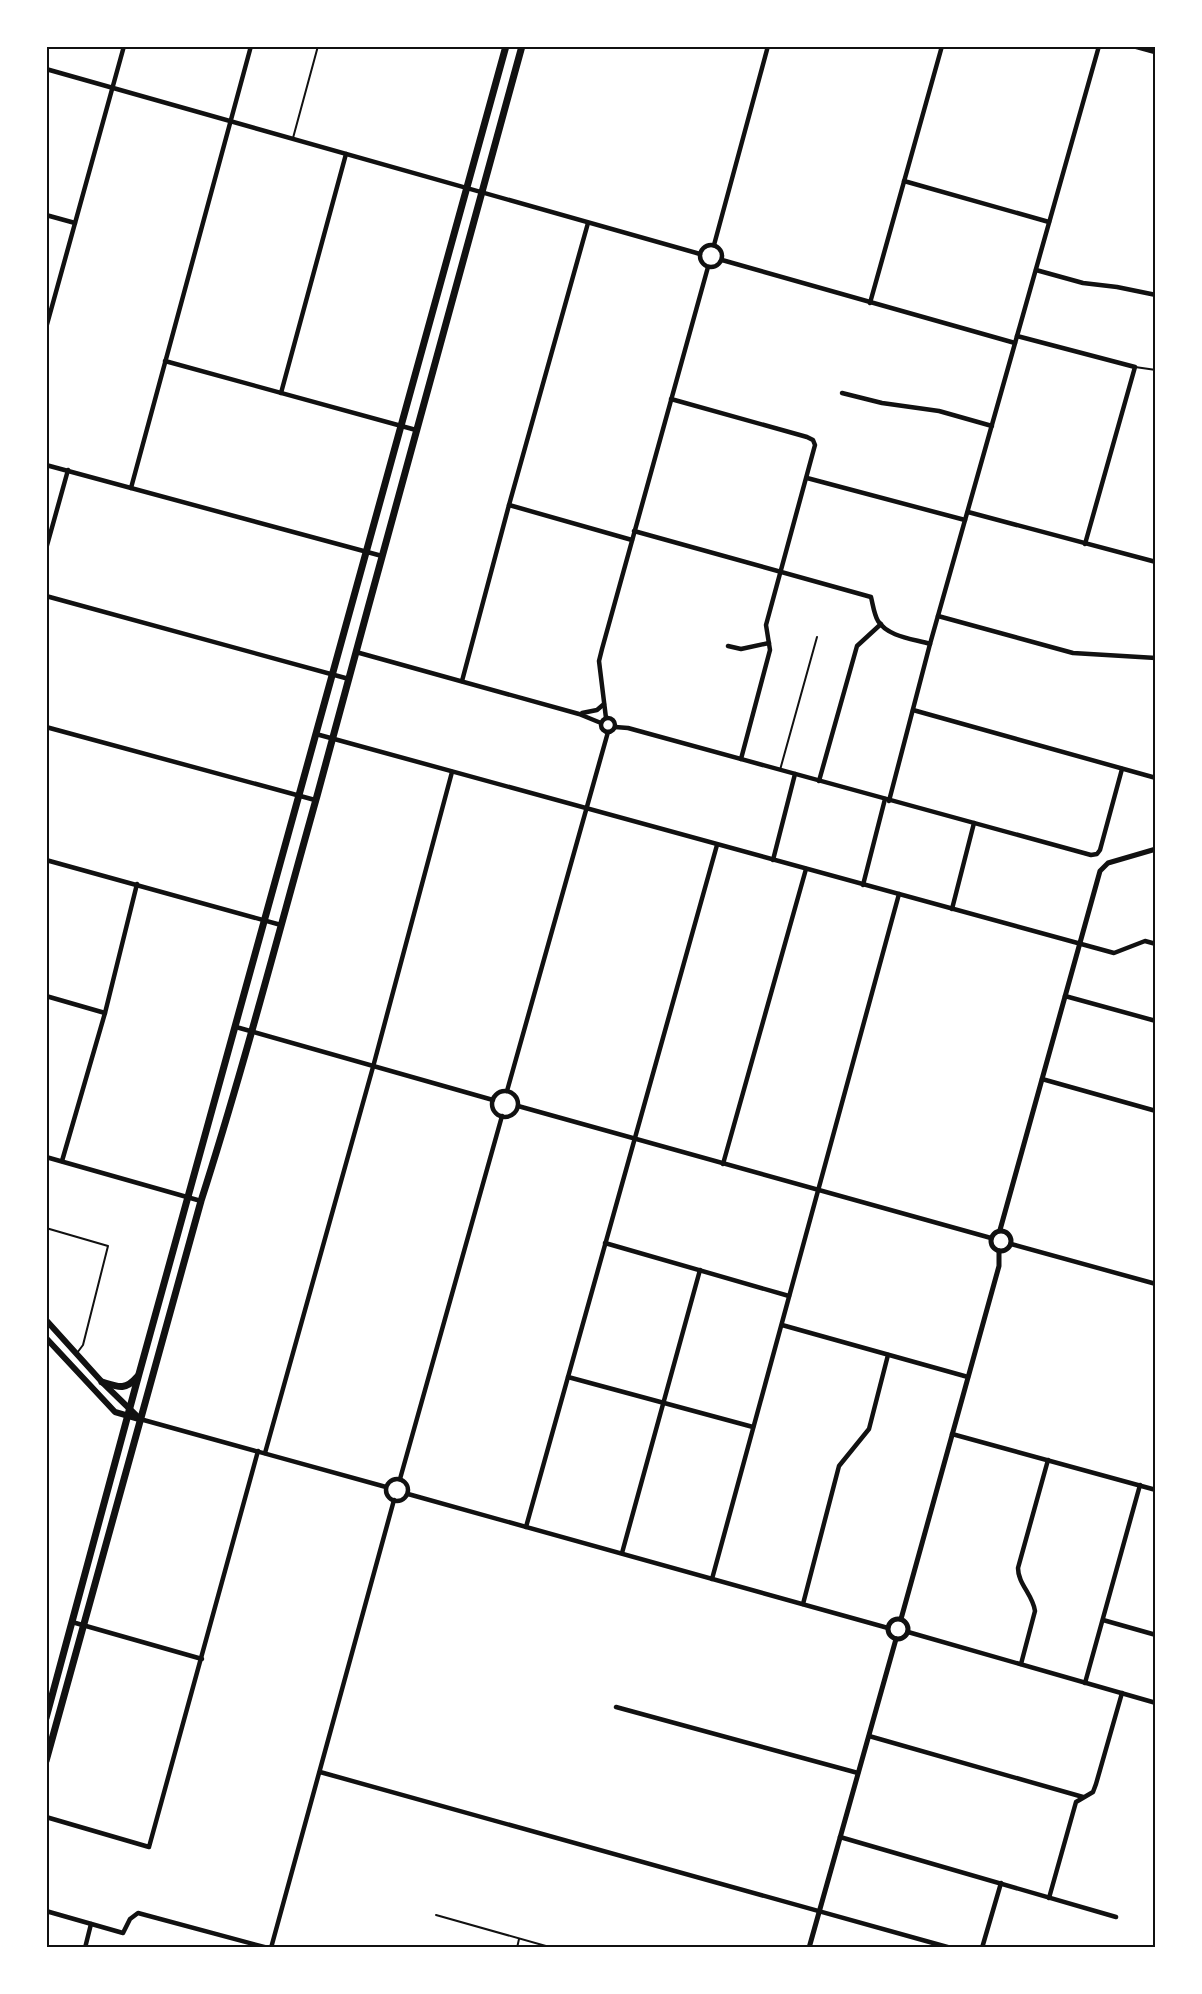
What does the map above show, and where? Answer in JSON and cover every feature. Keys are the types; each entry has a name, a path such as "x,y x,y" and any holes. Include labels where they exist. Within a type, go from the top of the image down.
{"main road":[{"path":"46,1718 506,46"},
{"path":"46,1761 201,1201 226,1123 281,925 522,46"},
{"path":"46,1320 129,1412 140,1419"},
{"path":"46,1338 115,1412 129,1412"},
{"path":"102,1382 127,1386 139,1374"},
{"path":"88,1566 89,1570 95,1571 99,1566"},
{"path":"81,1589 86,1584 91,1587 92,1591"}],"street":[{"path":"46,328 124,46"},
{"path":"131,488 251,46"},
{"path":"714,245 768,46"},
{"path":"870,303 942,46"},
{"path":"863,885 1099,46"},
{"path":"1134,46 1155,52"},
{"path":"46,69 700,254"},
{"path":"281,393 346,154"},
{"path":"904,181 1049,222"},
{"path":"46,215 75,224"},
{"path":"462,681 588,223"},
{"path":"700,254 707,246 714,245"},
{"path":"700,254 702,264 708,267 718,265 722,260 722,253 714,245"},
{"path":"722,260 1015,343"},
{"path":"606,718 599,661 708,267"},
{"path":"1036,270 1083,283 1155,295"},
{"path":"1017,336 1135,367 1085,544"},
{"path":"165,361 416,430"},
{"path":"842,393 882,403 939,411 992,426"},
{"path":"670,399 807,437 815,447 766,625 770,650 741,759"},
{"path":"46,465 382,556"},
{"path":"46,549 68,470"},
{"path":"807,478 965,520"},
{"path":"509,505 632,540"},
{"path":"968,512 1155,562"},
{"path":"634,531 872,597 877,618 881,624 896,634 930,644"},
{"path":"46,596 349,679"},
{"path":"938,616 1073,653 1155,658"},
{"path":"819,781 857,646 881,624"},
{"path":"729,646 741,649 769,643"},
{"path":"356,652 579,714 601,723"},
{"path":"579,714 597,710 604,704"},
{"path":"913,710 1155,778"},
{"path":"601,723 606,718"},
{"path":"606,718 613,720 615,727"},
{"path":"601,723 602,729 608,732"},
{"path":"46,726 315,800"},
{"path":"615,727 628,728 1090,855 1097,854 1100,850 1122,769"},
{"path":"507,1091 608,732 615,727"},
{"path":"316,734 1114,953 1145,941 1155,944"},
{"path":"265,1453 373,1067 452,772"},
{"path":"773,860 795,774"},
{"path":"952,909 974,823"},
{"path":"526,1527 717,844"},
{"path":"1011,1244 1005,1250 999,1251 993,1248 991,1238 1000,1230 1103,867 1108,863 1155,849"},
{"path":"46,860 281,925"},
{"path":"723,1164 806,869"},
{"path":"62,1161 105,1013 137,884"},
{"path":"712,1579 899,894"},
{"path":"46,996 105,1013"},
{"path":"1065,996 1155,1021"},
{"path":"236,1027 493,1100"},
{"path":"1042,1079 1155,1111"},
{"path":"507,1091 517,1098 518,1106 514,1114 502,1116 493,1108 493,1100 499,1093 507,1091"},
{"path":"518,1106 991,1238"},
{"path":"400,1479 502,1116"},
{"path":"46,1157 201,1201"},
{"path":"1000,1230 1009,1234 1011,1244"},
{"path":"605,1243 789,1296"},
{"path":"1011,1244 1155,1284"},
{"path":"901,1619 999,1266 999,1251"},
{"path":"622,1553 700,1270"},
{"path":"782,1325 968,1377"},
{"path":"803,1604 839,1466 868,1428 888,1354"},
{"path":"568,1377 753,1427"},
{"path":"140,1419 386,1487"},
{"path":"952,1434 1155,1490"},
{"path":"46,1817 148,1847 258,1451"},
{"path":"1021,1664 1035,1611 1018,1568 1048,1460"},
{"path":"393,1479 400,1479 408,1486 408,1494 401,1500 394,1500 387,1494 386,1487 393,1479"},
{"path":"1085,1683 1140,1485"},
{"path":"408,1494 888,1628"},
{"path":"46,1911 123,1933 130,1919 138,1913 269,1947 320,1772 394,1500"},
{"path":"901,1619 906,1623 908,1632 905,1637 896,1639 891,1636 888,1628 891,1622 901,1619"},
{"path":"1103,1620 1155,1635"},
{"path":"72,1622 202,1659"},
{"path":"908,1632 1155,1702"},
{"path":"809,1947 896,1639"},
{"path":"1049,1898 1076,1802 1093,1792 1122,1693"},
{"path":"616,1707 858,1773"},
{"path":"46,1727 56,1729"},
{"path":"869,1736 1083,1797"},
{"path":"320,1772 951,1947"},
{"path":"840,1837 1116,1917"},
{"path":"982,1947 1001,1883"},
{"path":"85,1947 91,1924"}],"lane":[{"path":"293,138 318,46"},
{"path":"1135,367 1155,370"},
{"path":"780,770 817,637"},
{"path":"46,1228 108,1246 83,1345 77,1353"},
{"path":"436,1915 553,1947"},
{"path":"517,1947 519,1938"}]}
